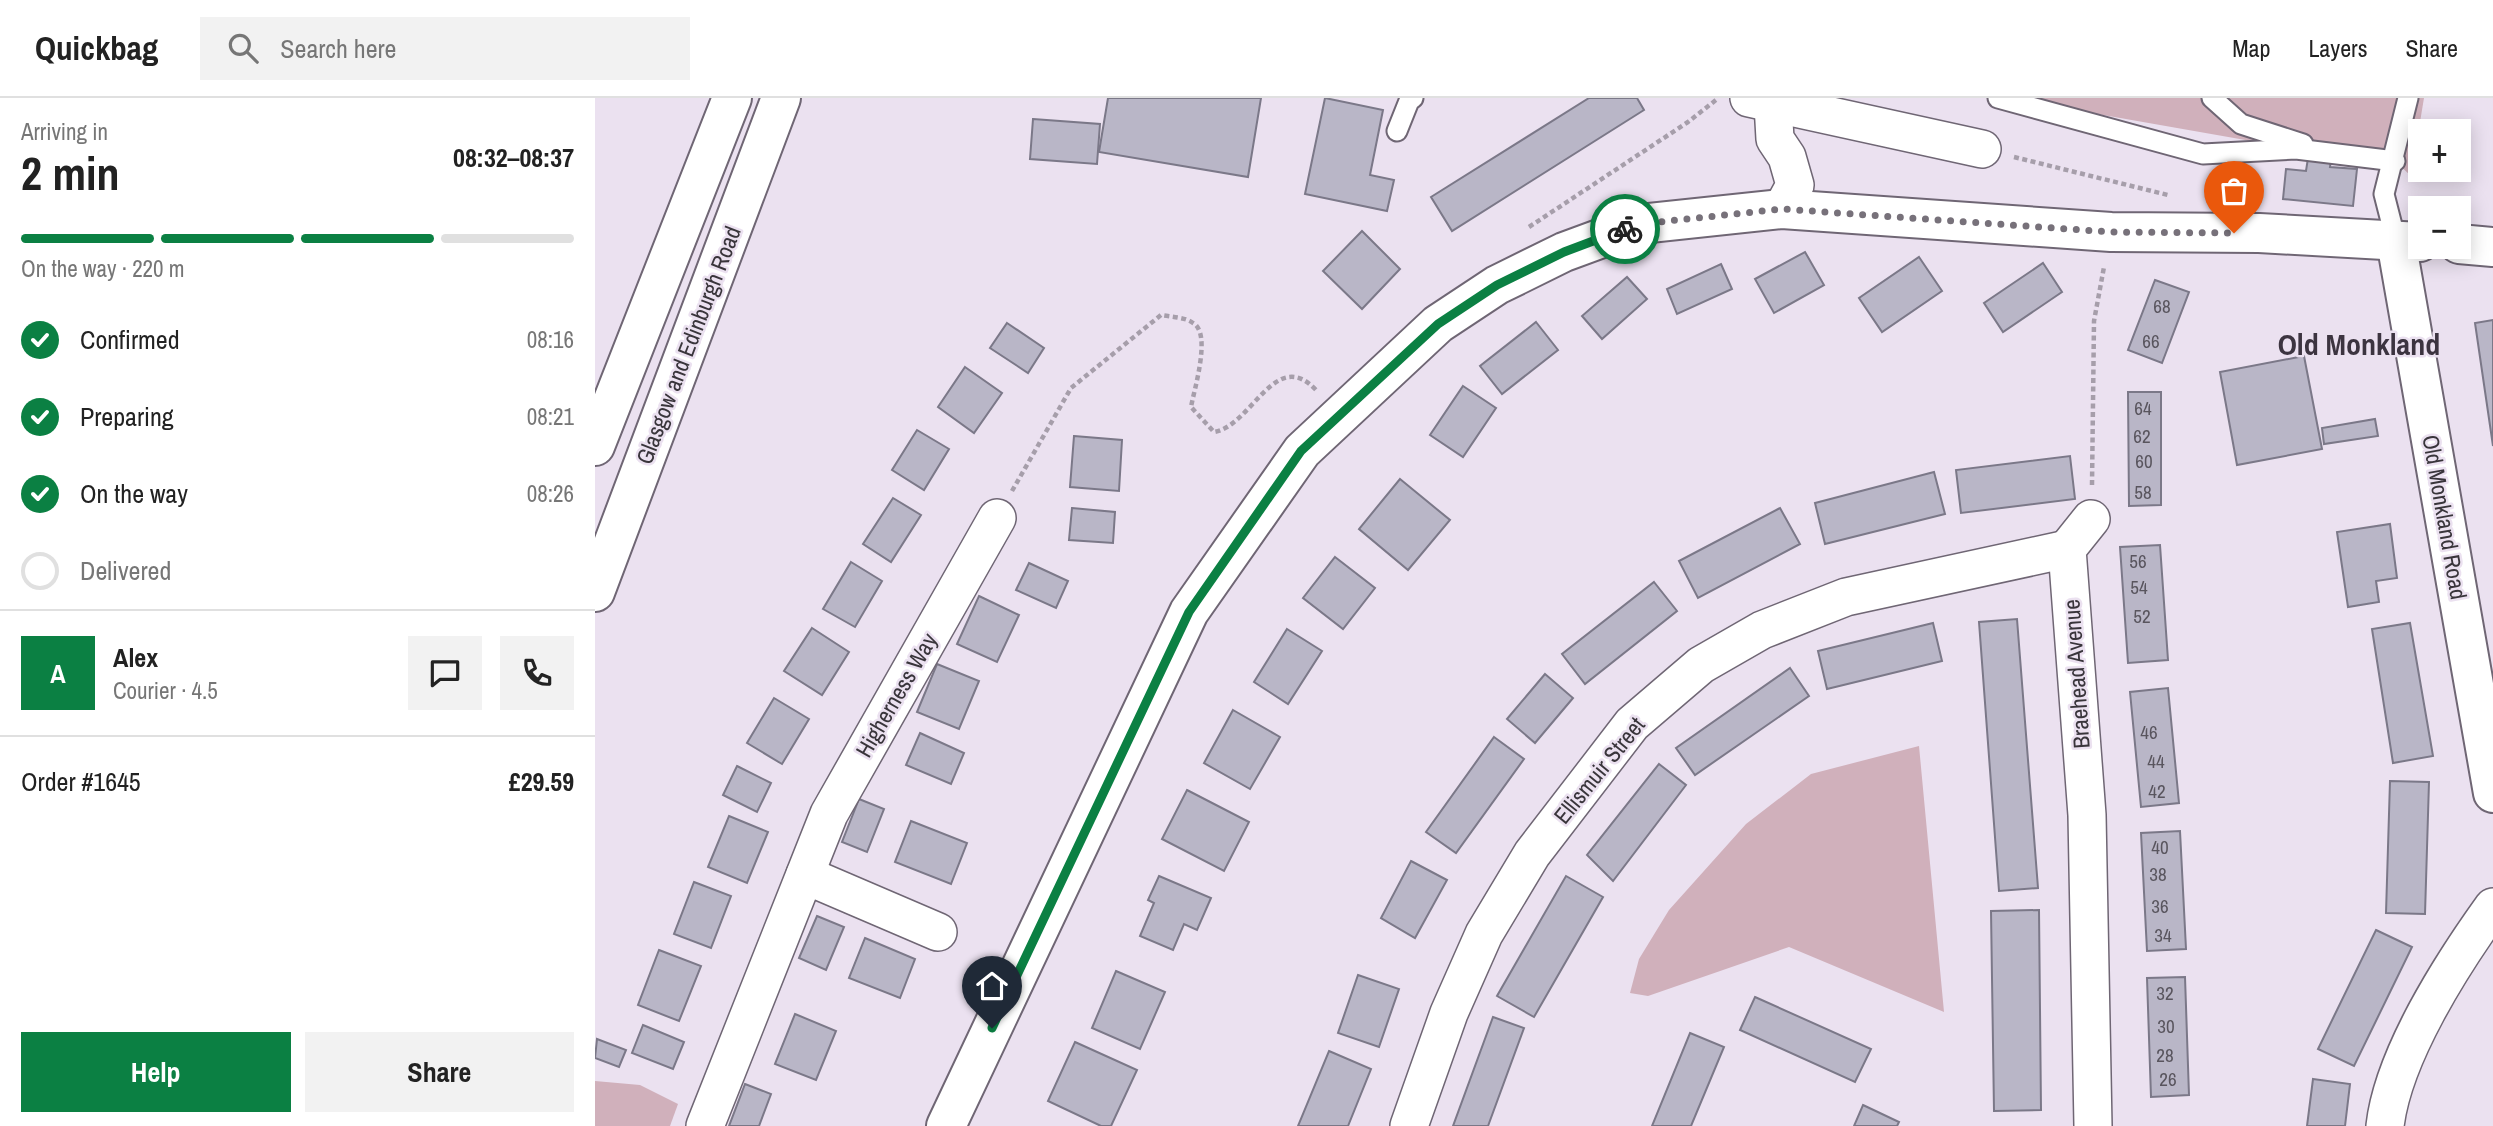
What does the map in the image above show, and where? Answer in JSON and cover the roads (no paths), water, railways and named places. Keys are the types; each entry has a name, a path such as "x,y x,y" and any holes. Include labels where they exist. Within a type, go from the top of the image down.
{"main road":[{"path":"595,446 732,98"},
{"name":"Glasgow and Edinburgh Road","path":"595,592 781,98"},
{"path":"946,1126 1189,612 1301,451 1438,324 1497,285 1564,252 1640,224 1782,209 2104,231 2259,233 2408,241"},
{"path":"2471,245 2493,247"},
{"name":"Old Monkland Road","path":"2411,259 2493,793"}],"street":[{"path":"1761,101 1982,149"},
{"path":"1761,101 1775,139 1787,158 1795,185 1782,209"},
{"name":"Higherness Way","path":"705,1126 829,814 996,518"},
{"path":"2067,549 2091,519"},
{"name":"Ellismuir Street","path":"1409,1126 1449,1013 1484,934 1532,854 1632,724 1701,665 1762,631 1810,611 1846,597 1914,580 2067,549"},
{"name":"Braehead Avenue","path":"2067,549 2087,815 2094,1126"},
{"path":"804,875 938,932"},
{"path":"2385,1126 2392,1090 2435,994 2493,907"}],"lane":[{"path":"1397,131 1409,101 1413,98"},
{"path":"1998,98 2203,154 2296,149 2395,161"},
{"path":"2212,98 2241,124 2335,153"},
{"path":"2408,98 2395,161 2384,194 2408,241"}],"district":[{"name":"Old Monkland","path":"2359,344"}]}
